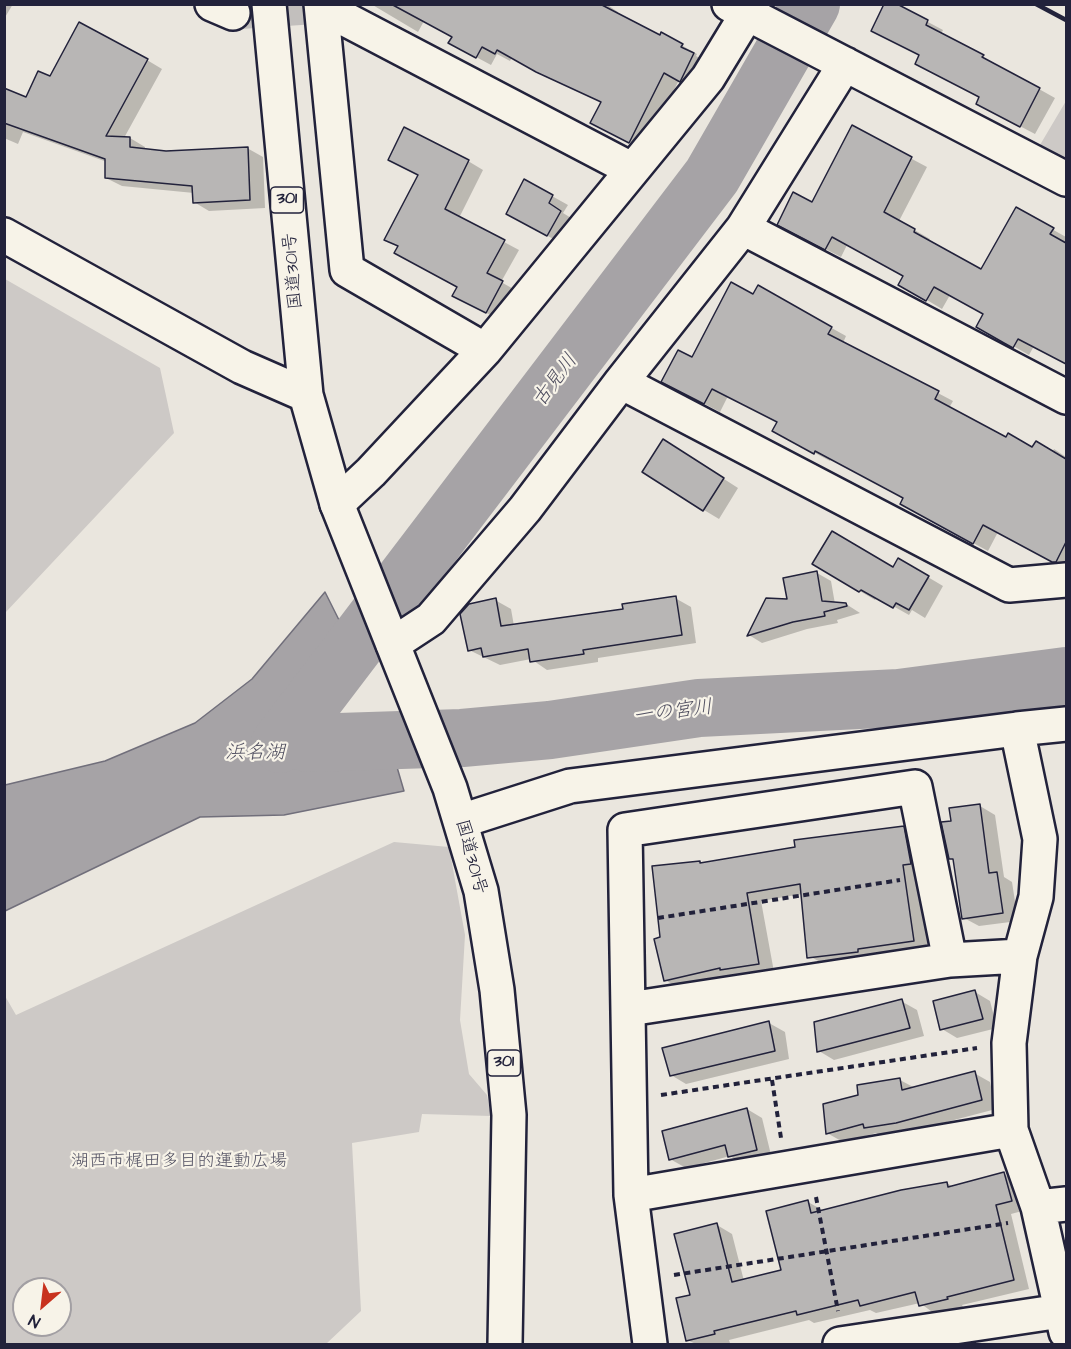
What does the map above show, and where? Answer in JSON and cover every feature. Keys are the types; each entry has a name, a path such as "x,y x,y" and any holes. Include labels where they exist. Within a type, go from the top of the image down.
{"main road":[{"name":"国道301号","path":"269,4 306,394 337,504 450,788 481,891 497,990 509,1115 506,1344"},
{"path":"321,6 631,169"},
{"path":"321,6 347,270 485,350"},
{"path":"337,504 371,472 485,350 631,169 708,78 746,13 1066,179"},
{"path":"390,637 431,619 525,509 621,382 743,228 845,64"},
{"path":"743,228 1066,397"},
{"path":"4,235 242,367 306,394"},
{"path":"621,382 1009,585 1066,580"},
{"path":"461,821 570,786 1066,724"},
{"path":"842,1344 1064,1321 1049,1210 1011,1130 1009,1043 1020,956 1036,897 1040,839 1017,729"},
{"path":"650,1344 631,1195 630,1010 625,830 915,787 950,960"},
{"path":"630,1010 950,960 1020,956"},
{"path":"631,1195 1011,1130"}],"path":[{"path":"627,923 933,875"},
{"path":"630,1099 772,1080 1009,1043"},
{"path":"772,1080 826,1253 842,1344"},
{"path":"642,1280 826,1253 1049,1210"}],"green space":[{"path":"1066,101 1066,166 1037,150"},
{"path":"5,279 160,368 174,433 5,613"},
{"name":"湖西市梶田多目的運動広場","path":"394,842 449,847 465,935 460,1020 469,1074 487,1095 491,1116 422,1114 419,1132 352,1143 361,1311 326,1344 5,1344 5,996 16,1015"}],"water":[{"name":"浜名湖","path":"325,592 351,644 315,686 305,707 310,726 330,730 387,733 404,791 284,815 200,817 5,911 5,785 105,761 195,723 252,679"}],"building":[{"path":"391,4 600,4 660,35 661,32 683,44 681,47 694,53 680,82 664,73 629,143 590,123 601,102 536,72 497,50 495,54 482,47 476,58 448,43 452,37"},
{"path":"884,4 897,4 928,20 926,25 1040,88 1020,127 976,104 979,97 915,64 919,55 871,31"},
{"path":"79,22 148,59 106,136 130,137 130,147 166,151 248,147 250,200 193,203 192,186 105,178 105,159 4,123 4,88 26,97 38,71 50,76"},
{"path":"852,125 912,157 884,212 915,229 914,232 981,269 1016,207 1054,228 1050,234 1066,243 1066,364 1018,339 1013,348 976,327 983,314 934,287 926,301 898,285 903,276 832,237 825,250 777,225 793,192 812,202"},
{"path":"404,127 469,160 445,209 505,240 487,273 503,281 486,313 452,296 457,287 394,253 398,246 384,240 418,175 388,160"},
{"path":"524,179 553,195 549,203 561,211 547,236 506,214"},
{"path":"731,282 753,294 758,285 832,327 828,334 939,391 935,399 1006,437 1008,433 1032,447 1036,441 1066,459 1066,542 1056,562 1052,562 983,525 973,544 900,504 903,498 772,431 777,422 712,389 704,404 661,382 678,350 692,357"},
{"path":"663,439 724,478 703,511 642,472"},
{"path":"832,531 893,567 898,558 929,576 909,610 896,603 893,608 861,590 859,592 812,564"},
{"path":"817,571 822,601 846,603 847,606 824,612 825,616 793,622 747,636 766,598 787,599 783,578"},
{"path":"676,596 682,635 583,650 584,654 530,662 528,649 483,657 481,648 468,651 460,614 469,604 496,598 501,626 623,609 622,604"},
{"path":"980,804 989,873 997,872 1003,913 962,919 953,859 949,859 941,822 951,821 949,808"},
{"path":"904,826 911,864 903,865 914,941 858,949 858,952 807,958 800,884 747,893 759,964 720,970 720,968 664,981 654,939 660,937 652,866 700,861 700,863 795,847 794,840"},
{"path":"975,990 983,1019 940,1030 933,1001"},
{"path":"902,999 910,1028 817,1052 814,1022"},
{"path":"769,1021 775,1051 670,1076 662,1048"},
{"path":"975,1071 982,1100 896,1123 864,1128 863,1124 826,1134 823,1104 858,1095 857,1085 900,1078 902,1090"},
{"path":"747,1108 757,1150 728,1157 725,1145 669,1160 662,1131"},
{"path":"1004,1172 1012,1201 996,1205 1014,1280 919,1306 915,1292 860,1306 858,1300 797,1315 796,1311 714,1331 715,1334 686,1341 676,1298 690,1295 674,1234 717,1223 732,1282 781,1270 766,1211 808,1200 811,1213 901,1190 947,1182 948,1187"}],"waterway":[{"name":"古見川","path":"280,744 712,176 811,4"},
{"name":"一の宮川","path":"308,743 462,738 550,730 699,708 899,698 1066,676"}],"tunnel":[{"path":"233,13 322,7"}],"railway":[{"path":"1036,4 1066,20"}]}
